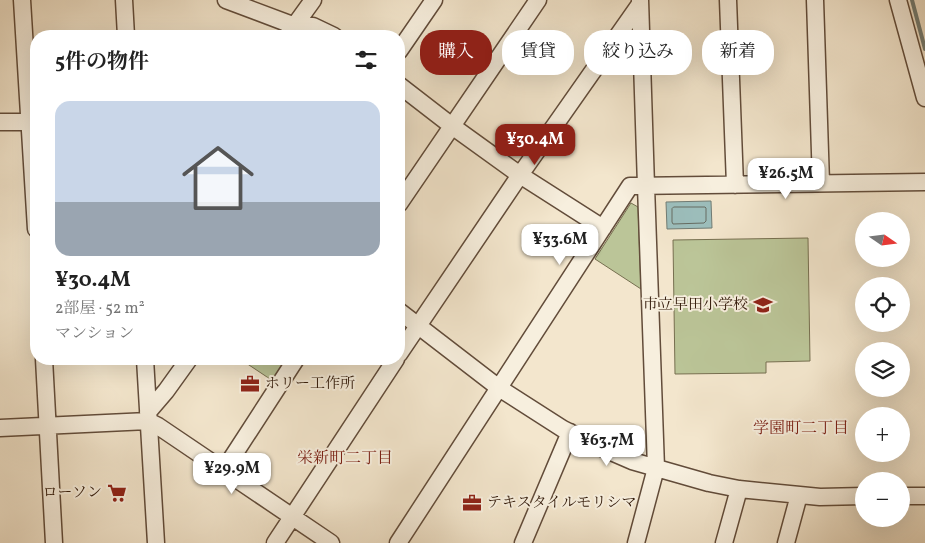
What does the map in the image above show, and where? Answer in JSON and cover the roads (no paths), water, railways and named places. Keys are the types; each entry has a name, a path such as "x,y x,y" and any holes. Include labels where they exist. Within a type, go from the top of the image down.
{"street":[{"path":"22,0 30,89"},
{"path":"124,0 126,30"},
{"path":"226,0 289,30"},
{"path":"292,30 314,0"},
{"path":"405,42 434,0"},
{"path":"405,195 538,0"},
{"path":"728,0 735,185"},
{"path":"816,0 821,183"},
{"path":"898,0 925,98"},
{"path":"405,345 640,2"},
{"path":"636,543 656,468 640,2"},
{"path":"295,30 313,26 321,30"},
{"path":"405,90 520,175 603,228"},
{"path":"0,122 30,122"},
{"path":"398,543 630,186 925,182"},
{"path":"405,315 499,388 570,432 632,461 709,483 739,489 820,497 855,496"},
{"path":"44,365 54,543"},
{"path":"145,365 156,543"},
{"path":"148,417 185,365"},
{"path":"224,470 292,365"},
{"path":"276,543 392,365"},
{"path":"0,428 148,417 158,426 331,543"},
{"path":"523,543 570,432"},
{"path":"724,543 739,489"},
{"path":"786,543 799,495"},
{"path":"910,496 925,496"}],"water":[{"path":"711,201 712,228 667,229 666,202"}],"waterway":[{"path":"912,0 925,49"}],"place":[{"name":"市立早田小学校","path":"763,305"},
{"name":"ホリー工作所","path":"250,384"},
{"name":"ローソン","path":"117,493"},
{"name":"テキスタイルモリシマ","path":"472,503"}],"district":[{"name":"学園町二丁目","path":"801,429"},
{"name":"栄新町二丁目","path":"345,459"}]}
